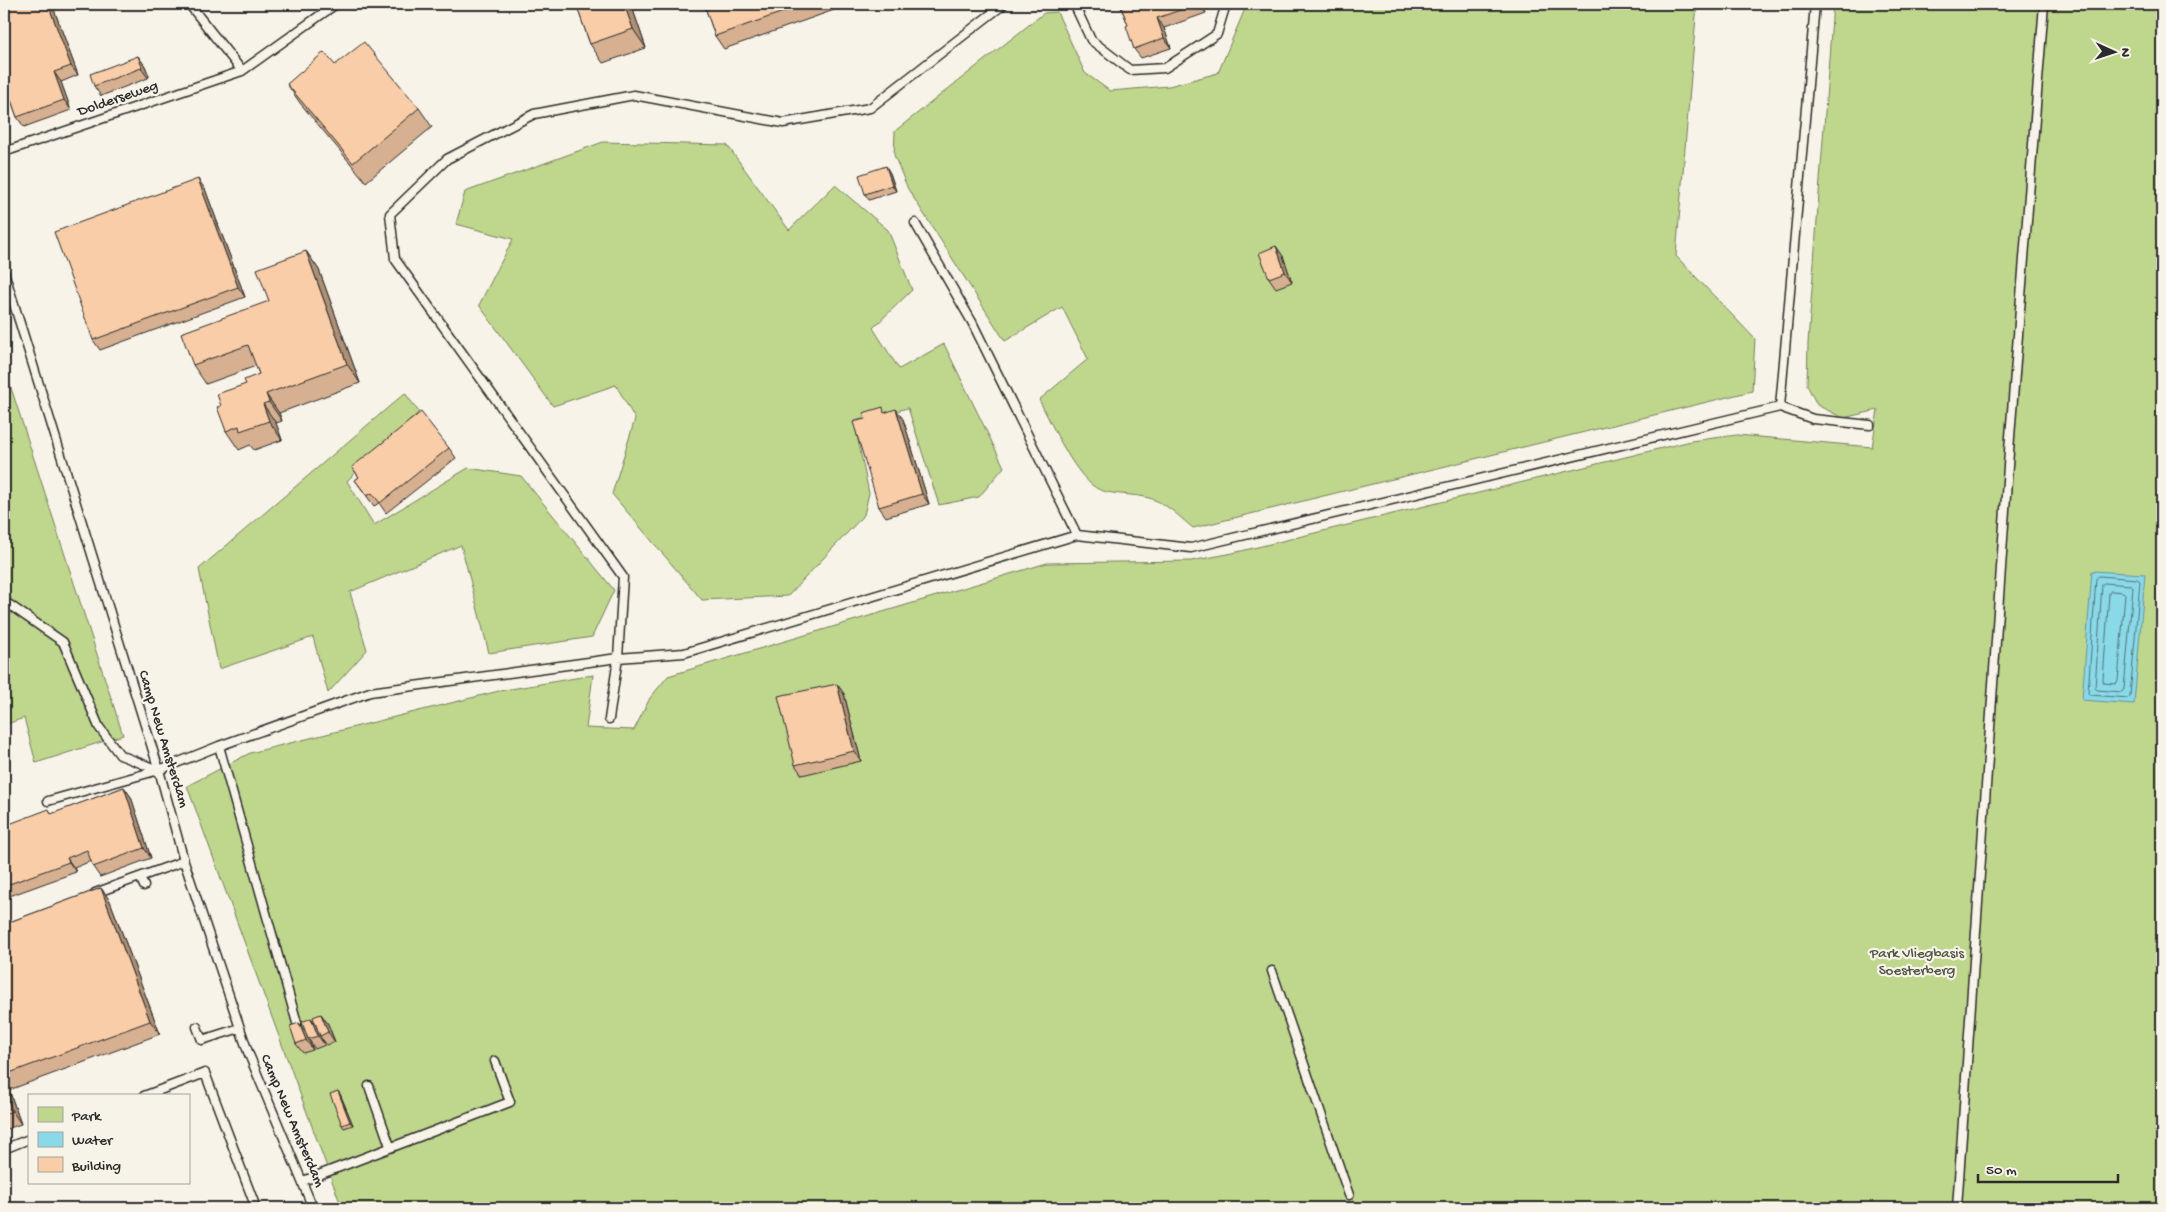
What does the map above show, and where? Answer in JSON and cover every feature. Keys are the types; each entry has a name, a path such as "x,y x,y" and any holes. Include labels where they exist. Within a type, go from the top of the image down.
{"lane":[{"path":"189,4 242,71"},
{"name":"Dolderseweg","path":"4,152 242,71 336,4"},
{"path":"609,719 618,658 623,577 395,259 390,214 447,159 534,114 634,95 783,123 870,108 1004,4"},
{"path":"1074,4 1091,40 1130,70 1165,68 1217,34 1226,4"},
{"path":"1780,407 1815,4"},
{"path":"1956,1208 2010,447 2044,4"},
{"path":"915,223 972,322 1077,535"},
{"name":"Camp New Amsterdam","path":"4,272 159,770 184,861 240,1028 313,1208"},
{"path":"48,801 159,770 219,746 370,692 618,658 684,653 1077,535 1191,548 1780,407 1813,419 1870,425"},
{"path":"4,601 63,642 99,727 120,755 159,770"},
{"path":"219,746 297,1023"},
{"path":"86,896 184,861"},
{"path":"140,876 144,886"},
{"path":"1272,971 1348,1195"},
{"path":"197,1027 202,1040 240,1028"},
{"path":"302,1181 510,1102 495,1061"},
{"path":"149,1094 206,1073 256,1208"},
{"path":"369,1086 390,1146"},
{"path":"4,1149 28,1139"}],"green space":[{"path":"1247,4 1697,4 1676,256 1755,339 1752,391 1193,528 1159,502 1140,496 1106,492 1091,484 1082,475 1065,450 1039,400 1088,359 1062,307 1005,341 908,189 894,155 895,131 1044,13 1057,12 1085,73 1110,91 1169,86 1218,73"},
{"name":"Park Vliegbasis Soesterberg","path":"1833,4 2162,4 2162,1208 342,1208 187,786 250,753 499,691 593,675 586,728 634,730 650,698 668,676 1047,563 1191,561 1233,553 1691,441 1737,435 1872,447 1878,410 1843,418 1817,405 1807,385 1808,343"},
{"path":"603,142 727,145 789,230 835,185 888,230 912,290 873,328 899,369 944,344 1004,467 979,497 939,505 908,408 854,421 869,493 864,515 788,596 702,600 612,494 635,419 616,385 553,406 479,305 513,239 456,224 465,192"},
{"path":"4,366 123,735 36,763 24,718 4,725"},
{"path":"405,393 419,412 347,481 374,525 468,468 521,476 614,590 592,637 489,653 461,545 350,592 367,650 328,693 313,637 219,669 199,569"}],"water":[{"path":"2092,571 2145,574 2134,704 2082,700"}],"building":[{"path":"4,4 48,4 71,66 54,72 64,100 17,117 4,80"},
{"path":"576,4 624,4 633,29 590,44"},
{"path":"704,4 806,4 715,36"},
{"path":"1120,4 1198,4 1157,18 1164,38 1134,49"},
{"path":"364,42 419,108 353,163 287,84 324,52 335,65"},
{"path":"138,56 141,68 94,86 90,74"},
{"path":"886,166 892,185 865,194 859,175"},
{"path":"198,179 238,287 93,340 54,232"},
{"path":"1276,246 1285,272 1269,278 1259,253"},
{"path":"306,251 347,364 266,394 269,402 263,404 269,421 240,431 239,426 226,431 217,407 221,406 217,394 246,384 244,380 259,374 248,345 193,365 181,333 269,301 257,269"},
{"path":"883,407 884,413 896,409 922,494 879,507 853,422 865,419 863,413"},
{"path":"421,412 449,448 380,503 372,493 367,496 355,480 359,477 352,467"},
{"path":"837,684 854,751 795,765 778,696"},
{"path":"124,787 144,848 93,867 87,850 67,858 69,862 4,886 4,826 49,809 51,814"},
{"path":"101,888 150,1021 4,1075 4,924"},
{"path":"321,1014 328,1032 320,1036 313,1017"},
{"path":"311,1018 318,1036 308,1039 302,1022"},
{"path":"299,1023 306,1040 296,1044 290,1026"},
{"path":"4,1088 12,1111 4,1114"},
{"path":"338,1091 350,1122 342,1125 330,1094"}]}
